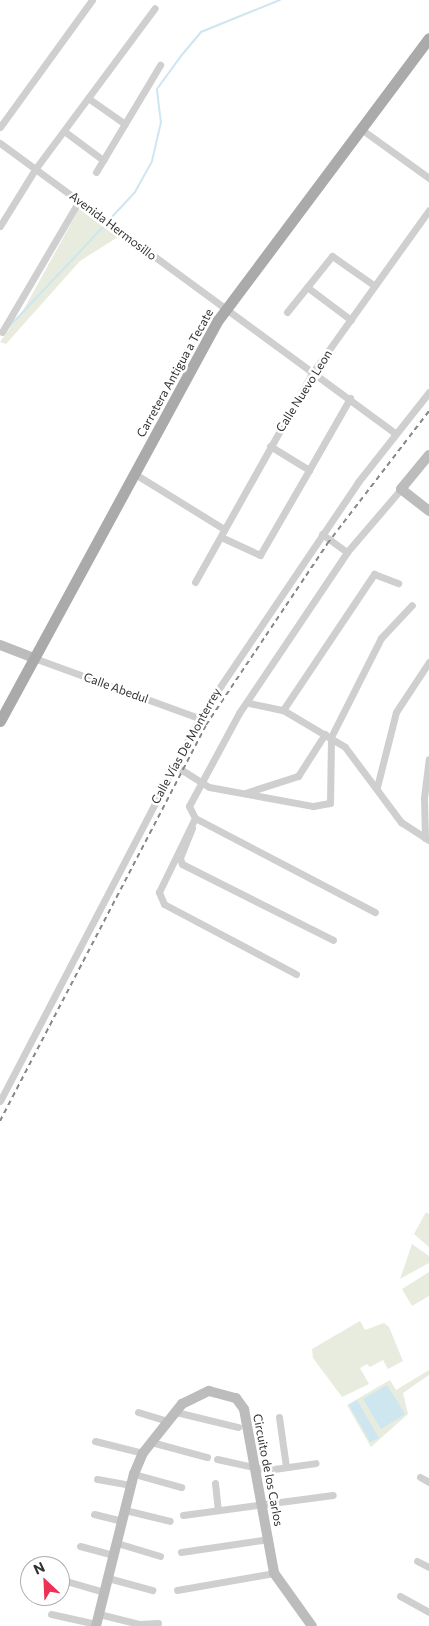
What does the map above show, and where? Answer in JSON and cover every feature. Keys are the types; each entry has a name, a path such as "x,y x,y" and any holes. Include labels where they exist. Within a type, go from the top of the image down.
{"main road":[{"name":"Carretera Antigua a Tecate","path":"0,721 226,309 429,38"}],"street":[{"path":"0,127 92,0"},
{"path":"0,226 36,168 155,8"},
{"path":"96,172 160,65"},
{"path":"88,98 125,124"},
{"path":"361,129 429,178"},
{"path":"64,131 103,160"},
{"name":"Avenida Hermosillo","path":"0,143 350,398 396,434"},
{"path":"2,332 79,201"},
{"name":"Calle Nuevo Leon","path":"195,582 313,372 429,210"},
{"path":"287,312 332,256 375,286"},
{"path":"307,287 350,320"},
{"name":"Calle Vías De Monterrey","path":"0,1101 198,718 322,534 429,392"},
{"path":"221,537 260,555 350,398"},
{"path":"270,446 309,470"},
{"path":"333,940 182,864 180,858 194,822 189,806 204,782 239,713 249,703 347,552 429,455"},
{"path":"135,474 224,529"},
{"path":"400,489 429,511"},
{"path":"322,534 347,552"},
{"path":"282,710 374,574 398,583"},
{"path":"243,794 298,776 328,735 382,638 412,606"},
{"path":"0,645 34,658"},
{"name":"Calle Abedul","path":"34,658 198,718"},
{"path":"377,787 396,712 429,662"},
{"path":"249,703 282,710 328,735 356,757 400,822 427,839"},
{"path":"174,765 204,782 243,794 313,806 330,803 328,735"},
{"path":"427,839 424,798 429,759"},
{"path":"194,822 375,912"},
{"path":"194,822 159,892 164,904 296,974"},
{"name":"Circuito de los Carlos","path":"97,1622 132,1480 143,1452 190,1397 209,1390 236,1398 249,1421 274,1573 312,1626"},
{"path":"138,1412 168,1421"},
{"path":"176,1412 238,1427"},
{"path":"279,1417 286,1467"},
{"path":"95,1441 143,1452"},
{"path":"152,1442 207,1457"},
{"path":"217,1459 257,1468 316,1463"},
{"path":"420,1477 429,1482"},
{"path":"98,1478 132,1480 181,1487"},
{"path":"214,1483 218,1510"},
{"path":"183,1515 333,1495"},
{"path":"125,1510 170,1521"},
{"path":"94,1514 122,1521"},
{"path":"181,1552 269,1539"},
{"path":"117,1543 160,1556"},
{"path":"80,1546 114,1555"},
{"path":"417,1562 429,1567"},
{"path":"177,1590 274,1573"},
{"path":"108,1578 152,1590"},
{"path":"70,1582 104,1592"},
{"path":"400,1596 429,1612"},
{"path":"51,1614 97,1622 158,1624"}],"shaded area":[{"path":"79,209 118,237 80,261 6,344 0,342 24,309"},
{"path":"426,1212 429,1214 429,1247 414,1234"},
{"path":"412,1244 429,1256 429,1263 400,1279"},
{"path":"429,1272 429,1296 412,1306 402,1289"},
{"path":"360,1321 365,1330 384,1323 389,1327 403,1361 388,1369 383,1360 370,1367 367,1364 360,1368 369,1384 342,1397 313,1358 312,1349"},
{"path":"429,1370 429,1375 403,1393 408,1414 371,1447 347,1405 390,1380 396,1390"}],"water":[{"path":"387,1385 405,1414 381,1429 363,1399"},
{"path":"357,1400 379,1438 370,1442 349,1405"}],"waterway":[{"path":"109,220 135,192 152,161 161,123 157,89 181,56 201,32 280,0"},
{"path":"5,331 106,224"}],"railway":[{"path":"0,1121 206,725 327,544 429,411"}]}
